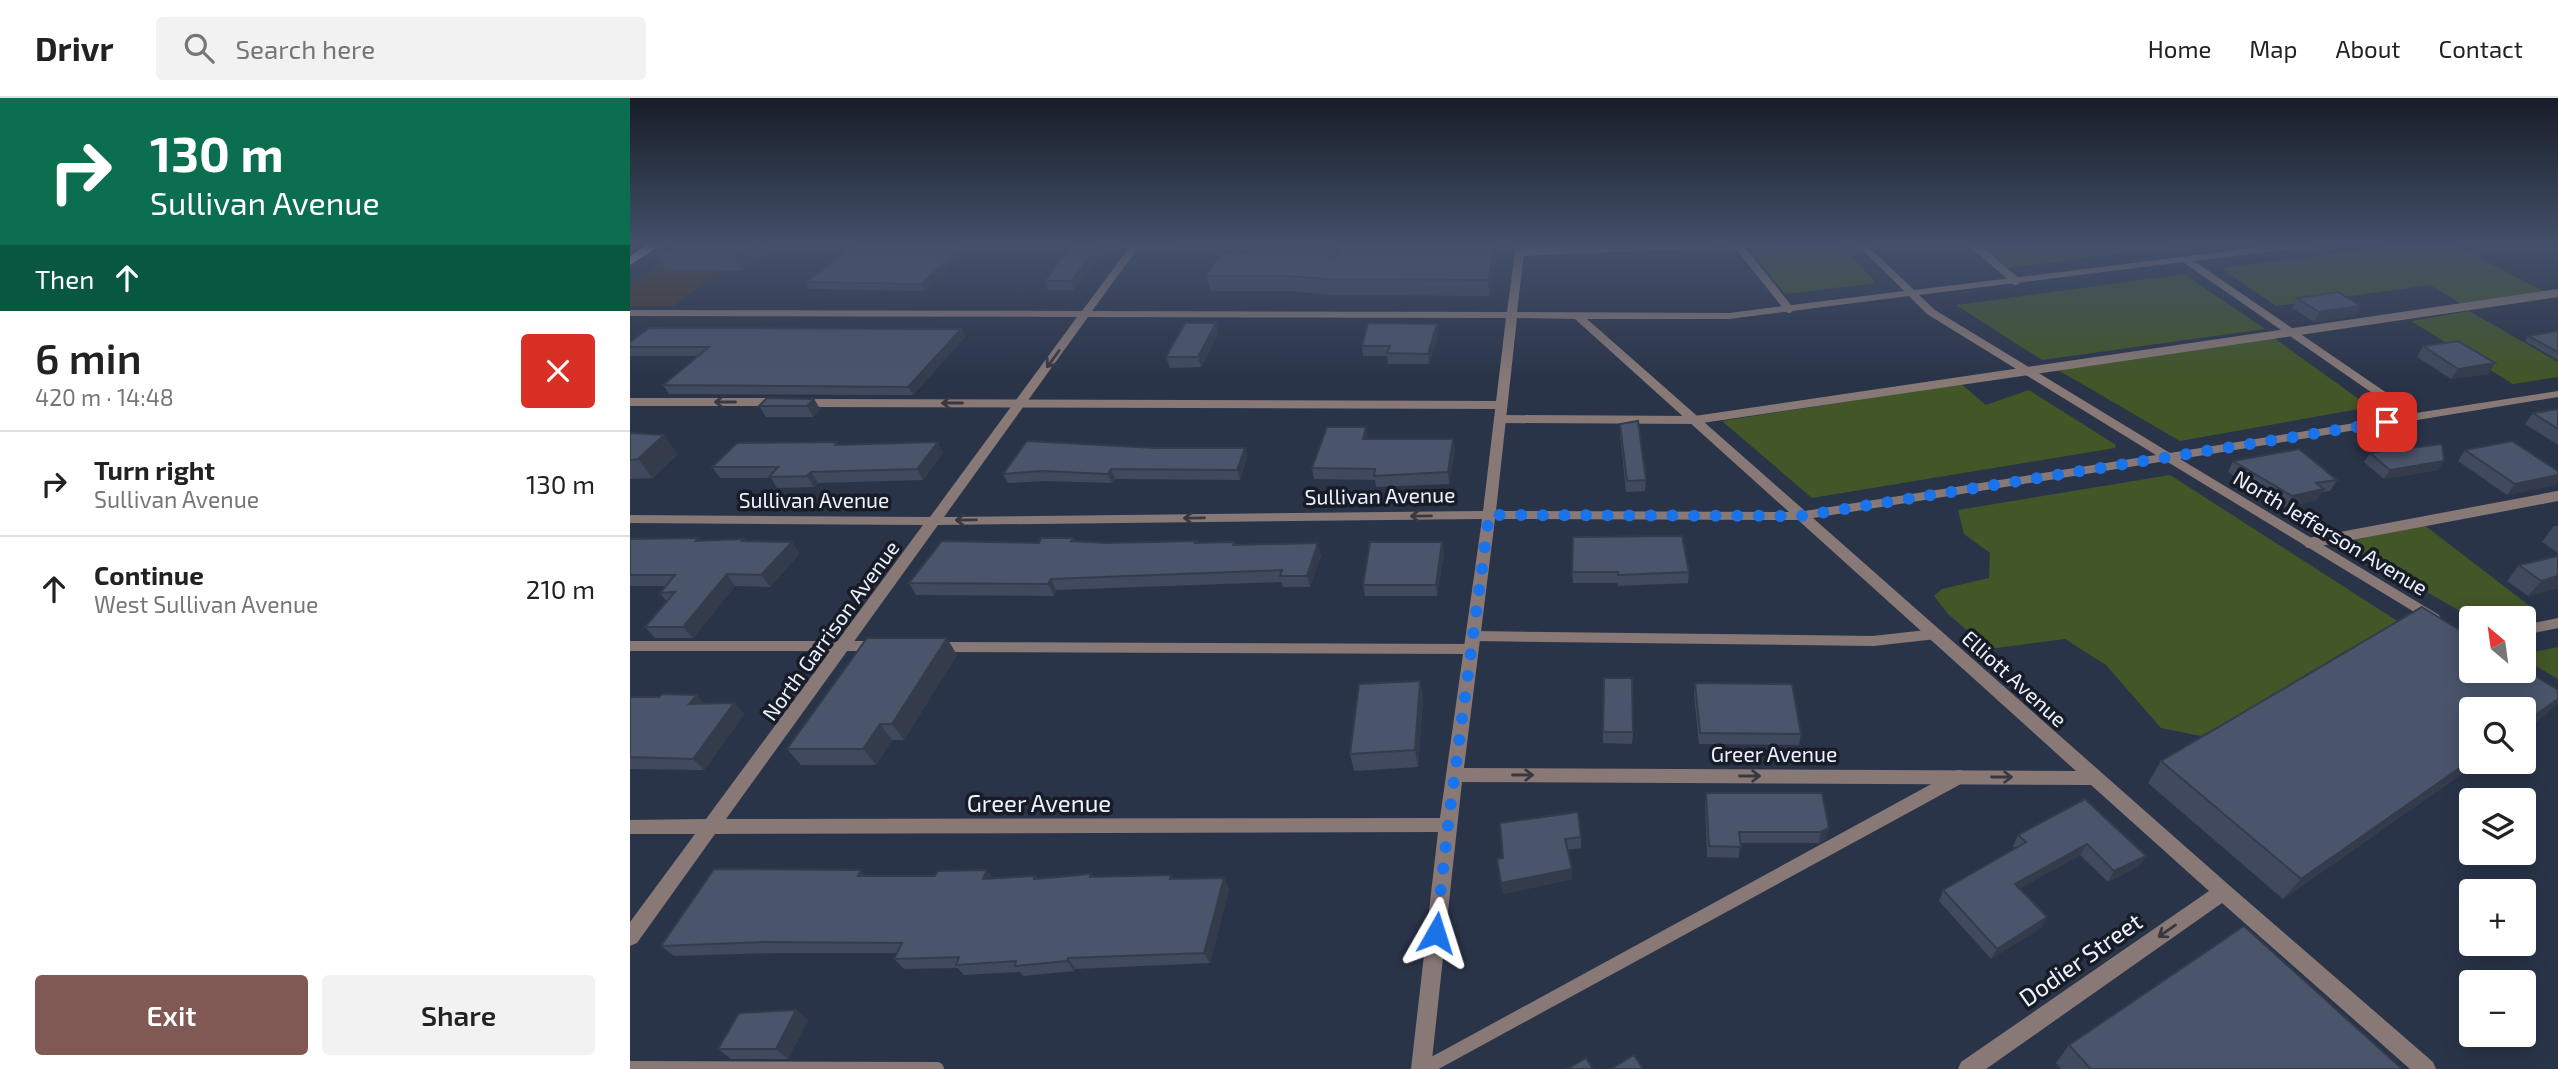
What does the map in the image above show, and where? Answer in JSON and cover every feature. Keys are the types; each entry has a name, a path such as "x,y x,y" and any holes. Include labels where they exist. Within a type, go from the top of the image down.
{"street":[{"name":"North Garrison Avenue","path":"630,937 1103,289"},
{"path":"1422,1069 1448,825 1489,515 1514,289"},
{"name":"North Jefferson Avenue","path":"1906,289 1931,312 2447,627"},
{"path":"630,313 1729,316 1954,289"},
{"path":"2229,289 2415,418"},
{"name":"Elliott Avenue","path":"1578,316 2094,778 2426,1069"},
{"name":"Sullivan Avenue","path":"630,519 935,521 1489,515 1801,516 2558,394"},
{"path":"2536,628 2558,623"},
{"name":"Greer Avenue","path":"1454,775 2094,778"},
{"name":"Greer Avenue","path":"630,827 1448,825"},
{"name":"Dodier Street","path":"1968,1069 2223,892"}],"lane":[{"path":"1773,289 1789,309"},
{"path":"630,402 1020,403 1501,412 1695,420 2558,293"},
{"path":"2309,543 2558,496"},
{"path":"927,647 1873,641 1936,634"},
{"path":"630,646 885,646"},
{"path":"1422,1069 1960,777"},
{"path":"630,1068 937,1069"}],"shaded area":[{"path":"630,289 696,289 673,306 630,306"}],"green space":[{"path":"1781,289 1824,289 1785,294"},
{"path":"2071,289 2207,289 2265,329 2042,360 1956,305"},
{"path":"2252,289 2398,289 2276,306"},
{"path":"2437,289 2540,289 2545,292 2460,303"},
{"path":"2469,311 2558,362 2558,377 2513,384 2411,321"},
{"path":"2274,338 2370,407 2180,441 2058,370"},
{"path":"1961,384 1986,405 2029,390 2116,445 2115,448 1812,498 1722,421"},
{"path":"2170,475 2399,622 2355,651 2201,736 2161,728 2106,665 2065,639 1989,649 1948,614 1934,596 1942,589 1989,578 1990,553 1964,534 1958,510"},
{"path":"2423,524 2530,606 2459,606 2459,610 2342,543"},
{"path":"2558,647 2558,679 2536,666 2536,652"}],"building":[{"path":"2338,292 2360,306 2319,312 2297,298"},
{"path":"1185,323 1216,323 1198,357 1166,357"},
{"path":"1368,323 1437,324 1428,354 1387,353 1390,346 1362,346"},
{"path":"649,328 961,329 908,387 663,385 709,347 630,347 630,342"},
{"path":"2558,331 2558,352 2528,336"},
{"path":"2458,341 2495,363 2458,369 2423,346"},
{"path":"767,398 814,399 807,406 759,406"},
{"path":"2558,409 2558,429 2533,413"},
{"path":"1638,421 1646,480 1627,481 1620,424"},
{"path":"1327,427 1366,427 1363,439 1453,439 1448,472 1374,476 1375,469 1312,468"},
{"path":"630,433 664,435 638,459 630,460"},
{"path":"1027,441 1156,448 1245,448 1237,470 1111,469 1108,474 1042,471 1003,474"},
{"path":"2512,441 2558,471 2558,475 2515,484 2465,450"},
{"path":"837,442 835,445 938,442 917,469 811,472 807,476 769,477 778,467 712,467 737,443"},
{"path":"2442,444 2444,461 2390,470 2370,453"},
{"path":"2299,449 2337,480 2316,483 2324,489 2292,496 2233,461"},
{"path":"1682,536 1689,572 1618,575 1618,572 1572,572 1573,537"},
{"path":"699,538 696,541 744,539 742,541 792,542 761,575 727,574 683,627 645,627 675,592 660,593 675,575 630,575 630,539"},
{"path":"1041,538 1073,538 1071,541 1106,543 1318,543 1307,576 1280,576 1282,570 1051,579 1048,584 909,583 942,541 1039,543"},
{"path":"1370,542 1442,542 1436,585 1363,585"},
{"path":"2558,556 2558,576 2541,581 2519,565"},
{"path":"2422,607 2459,630 2459,683 2536,683 2536,676 2558,690 2558,699 2536,715 2536,697 2459,697 2459,768 2301,879 2161,761"},
{"path":"867,638 947,638 892,724 880,724 863,749 787,749"},
{"path":"1604,678 1632,678 1633,732 1603,732"},
{"path":"1420,681 1415,750 1350,754 1359,684"},
{"path":"1695,683 1792,684 1801,734 1700,733"},
{"path":"662,694 697,695 689,704 734,703 693,759 630,757 630,697 659,697"},
{"path":"1706,793 1822,793 1829,828 1821,832 1739,832 1741,847 1709,846"},
{"path":"2085,799 2146,856 2114,871 2087,844 2015,884 2047,917 1997,949 1943,890 2026,842 2018,835"},
{"path":"1578,812 1581,837 1565,839 1572,869 1501,883 1497,859 1503,858 1500,823"},
{"path":"714,869 861,870 858,876 935,876 938,871 987,870 983,879 1035,876 1034,879 1091,874 1090,877 1171,875 1170,879 1224,878 1204,953 1068,958 1067,961 1015,966 1016,961 956,965 959,957 894,959 902,943 764,942 661,946"},
{"path":"2244,926 2402,1069 2091,1069 2069,1045"},
{"path":"796,1010 776,1049 718,1049 739,1013"},
{"path":"1634,1055 1643,1069 1611,1069"},
{"path":"1586,1058 1593,1069 1567,1069"}],"route":[{"path":"1436,933 1489,515 1801,516 2387,422"}]}
